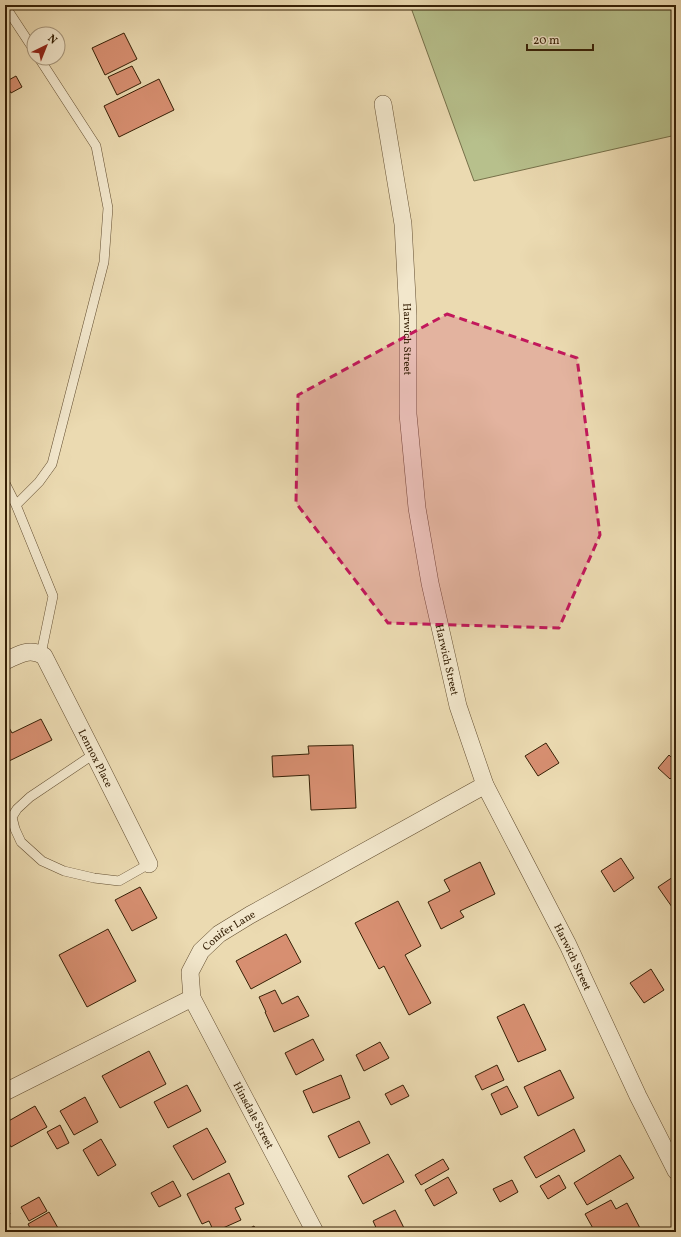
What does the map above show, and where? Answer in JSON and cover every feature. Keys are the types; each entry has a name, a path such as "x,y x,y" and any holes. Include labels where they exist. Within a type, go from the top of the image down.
{"street":[{"name":"Harwich Street","path":"382,104 403,224 408,315 408,414 418,508 430,583 458,706 485,785 568,945 638,1096 676,1171"},
{"path":"5,661 27,651 40,654"},
{"name":"Lennox Place","path":"40,654 44,656 148,864"},
{"name":"Conifer Lane","path":"192,998 190,972 201,951 219,934 250,915 485,785"},
{"path":"5,1092 192,998"},
{"name":"Hinsdale Street","path":"192,998 315,1232"}],"lane":[{"path":"5,6 26,38"},
{"path":"16,505 40,482 52,464 104,262 108,208 96,146 44,66"},
{"path":"5,483 16,505 53,596 40,654"},
{"path":"94,754 30,797 17,809 12,817 15,829 21,842 42,861 64,871 94,878 119,881 148,864"}],"highlighted area":[{"path":"447,314 577,358 600,535 559,628 388,623 296,503 298,395"}],"green space":[{"path":"410,5 676,5 676,135 474,181"}],"building":[{"path":"124,33 137,59 105,75 92,48"},
{"path":"132,66 141,83 117,95 108,77"},
{"path":"16,76 22,87 11,93 5,82"},
{"path":"159,79 174,110 119,137 104,106"},
{"path":"41,719 52,740 5,763 5,723 6,722 12,733"},
{"path":"546,743 559,763 538,776 525,756"},
{"path":"353,745 356,808 311,810 309,775 273,777 272,756 309,754 308,746"},
{"path":"669,755 676,762 676,773 670,779 658,768"},
{"path":"621,858 634,878 614,892 601,871"},
{"path":"480,862 495,894 460,911 464,917 441,929 428,902 450,891 444,880"},
{"path":"676,875 676,904 672,907 658,887"},
{"path":"140,887 157,918 132,931 115,900"},
{"path":"398,901 421,946 405,955 431,1003 409,1015 384,966 379,969 355,923"},
{"path":"108,929 136,981 87,1007 59,955"},
{"path":"286,934 301,962 251,989 236,961"},
{"path":"651,969 664,990 644,1003 630,983"},
{"path":"275,990 282,1004 298,996 309,1016 274,1032 259,997"},
{"path":"524,1004 546,1050 518,1062 497,1017"},
{"path":"313,1039 324,1060 296,1075 285,1053"},
{"path":"380,1042 389,1058 364,1071 356,1055"},
{"path":"149,1051 166,1084 120,1108 102,1076"},
{"path":"497,1065 504,1080 482,1090 475,1076"},
{"path":"560,1070 574,1098 538,1116 524,1087"},
{"path":"341,1075 350,1098 313,1113 303,1091"},
{"path":"187,1085 201,1111 168,1128 154,1102"},
{"path":"403,1085 409,1096 391,1105 385,1094"},
{"path":"507,1086 518,1107 501,1115 491,1094"},
{"path":"85,1097 98,1122 74,1135 60,1111"},
{"path":"35,1106 47,1127 11,1147 5,1136 5,1123"},
{"path":"359,1121 370,1143 339,1158 328,1136"},
{"path":"60,1125 69,1143 57,1149 47,1132"},
{"path":"207,1128 226,1162 193,1180 173,1146"},
{"path":"574,1129 585,1151 536,1178 524,1157"},
{"path":"101,1139 116,1165 98,1176 83,1150"},
{"path":"388,1154 404,1182 363,1204 348,1176"},
{"path":"620,1155 634,1178 587,1205 574,1183"},
{"path":"443,1159 449,1169 421,1185 415,1175"},
{"path":"229,1173 244,1204 235,1208 241,1220 214,1232 209,1221 202,1224 187,1194"},
{"path":"559,1175 566,1188 548,1199 540,1186"},
{"path":"448,1177 457,1193 434,1206 425,1190"},
{"path":"512,1180 518,1192 500,1202 493,1189"},
{"path":"173,1181 181,1196 159,1207 151,1193"},
{"path":"39,1197 47,1211 29,1221 21,1207"},
{"path":"611,1200 616,1209 627,1203 641,1230 637,1232 595,1232 585,1214"},
{"path":"5,1204 10,1214 5,1217"},
{"path":"395,1210 406,1232 378,1232 373,1221"},
{"path":"49,1212 58,1228 51,1232 32,1232 28,1224"},
{"path":"254,1226 257,1232 243,1232"}]}
